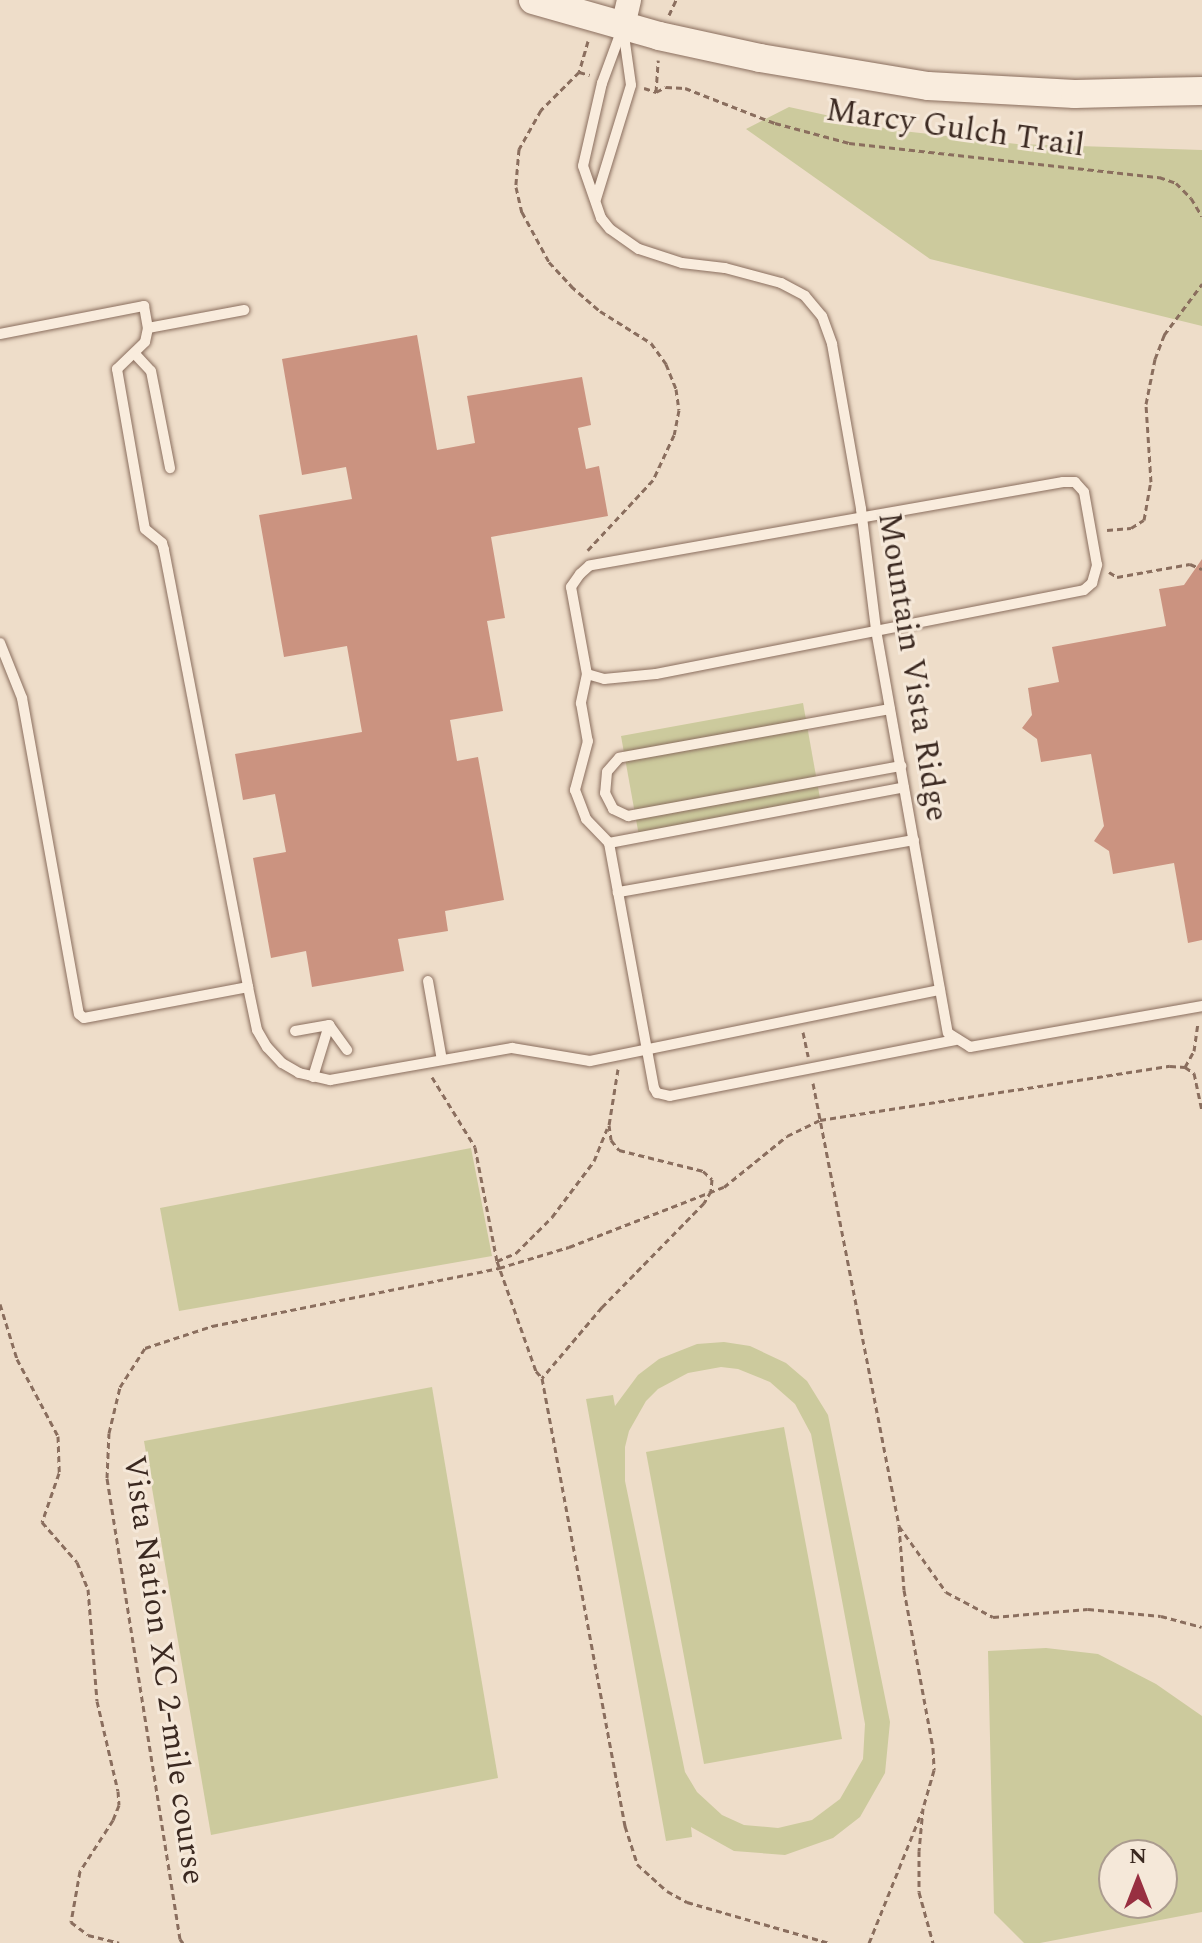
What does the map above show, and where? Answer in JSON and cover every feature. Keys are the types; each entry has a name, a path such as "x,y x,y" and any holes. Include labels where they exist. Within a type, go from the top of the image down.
{"main road":[{"path":"533,0 595,18 626,13 760,58 928,86 1060,93 1202,91"}],"lane":[{"name":"Mountain Vista Ridge","path":"626,13 587,136 583,166 610,229 639,249 682,263 725,268 781,283 805,296 822,316 832,344 862,516 876,630 940,990 948,1033 956,1040"},
{"path":"596,201 631,85 626,13"},
{"path":"0,334 144,306 148,328 145,342 117,369 145,529 162,543 164,550 257,1030 282,1063 313,1077 330,1080 512,1048 590,1061 940,990"},
{"path":"148,328 244,310"},
{"path":"135,354 151,371 170,468"},
{"path":"587,674 604,679 656,674 1084,590 1092,583 1097,565 1084,492 1075,482 862,516 589,566 571,587 587,674 581,703 588,741 575,790 586,819 609,843 654,1088 662,1095 810,1070 956,1040 970,1047 1199,1006"},
{"path":"0,643 22,698 79,1014 92,1018 248,987"},
{"path":"890,709 619,758 607,772 605,793 613,809 628,816 901,766"},
{"path":"609,843 904,787"},
{"path":"618,892 914,840"},
{"path":"428,981 442,1060"},
{"path":"313,1077 329,1025"},
{"path":"295,1031 329,1025"},
{"path":"329,1025 347,1050"}],"path":[{"path":"571,587 569,577 581,559 653,480 674,435 679,410 671,377 651,343 600,311 549,262 522,212 516,187 519,149 541,110 579,72 595,18"},
{"path":"579,72 604,78"},
{"name":"Marcy Gulch Trail","path":"631,85 656,92 666,87 685,88 775,123 849,143 1159,177 1176,183 1191,198 1202,216"},
{"path":"1091,531 1131,528 1144,520 1151,482 1146,404 1155,359 1164,335 1202,284"},
{"path":"1097,565 1117,577 1190,564 1202,569"},
{"path":"1199,1006 1197,1036 1185,1067 1194,1073 1202,1110"},
{"path":"801,1020 899,1526 904,1590 933,1748 934,1770 923,1808 869,1943"},
{"path":"497,1261 516,1253 552,1217 594,1161 609,1125 620,1056"},
{"path":"426,1062 433,1080 475,1147 499,1268 536,1371 542,1378 625,1826 637,1864 649,1878 687,1902 829,1943"},
{"name":"Vista Nation XC 2-mile course","path":"183,1943 177,1924 107,1478 109,1433 120,1387 145,1348 212,1326 499,1268 589,1240 724,1187 787,1136 820,1120 1170,1066 1185,1067"},
{"path":"542,1378 563,1349 711,1191 712,1179 703,1171 619,1150 611,1140 609,1125"},
{"path":"0,1304 17,1359 58,1436 59,1473 42,1522 46,1531 77,1562 88,1589 97,1701 118,1791 119,1805 113,1820 80,1871 71,1922 88,1935 119,1943"},
{"path":"899,1526 946,1592 993,1617 1088,1609 1161,1616 1202,1627"},
{"path":"923,1808 919,1892 933,1943"},
{"path":"806,1943 815,1939"}],"shaded area":[{"path":"789,107 894,130 1017,144 1202,150 1202,326 930,259 746,129"},
{"path":"803,703 821,804 639,836 621,736"},
{"path":"471,1148 492,1256 179,1311 160,1208"},
{"path":"724,1342 750,1346 786,1363 807,1381 828,1415 890,1722 885,1773 860,1817 833,1838 785,1855 734,1851 691,1827 692,1837 666,1841 586,1399 613,1395 615,1406 638,1375 659,1359 697,1344","holes":["721,1367 738,1369 770,1382 795,1404 811,1434 865,1724 863,1759 840,1799 812,1820 778,1828 744,1825 722,1815 697,1792 685,1772 625,1481 625,1447 629,1431 646,1401 658,1389 688,1373"]},
{"path":"432,1387 498,1778 211,1835 144,1441"},
{"path":"784,1427 842,1739 704,1764 646,1452"},
{"path":"1046,1648 1098,1654 1156,1684 1202,1716 1202,1912 1178,1917 1178,1839 1098,1839 1098,1919 1165,1919 1040,1943 1024,1943 994,1913 988,1651"}],"building":[{"path":"417,335 437,450 475,443 467,396 582,377 591,425 578,428 586,469 599,466 608,516 491,537 505,618 487,621 503,711 450,720 457,761 478,757 504,900 445,911 448,931 398,939 404,971 312,987 306,951 271,958 253,858 286,852 275,794 243,800 235,754 362,732 347,646 284,657 259,515 352,499 346,467 302,475 282,359"},
{"path":"1202,559 1202,940 1188,943 1174,863 1113,874 1109,851 1094,841 1104,826 1091,754 1041,762 1037,739 1022,728 1032,715 1028,688 1059,682 1052,647 1166,626 1159,589 1184,585"}]}
